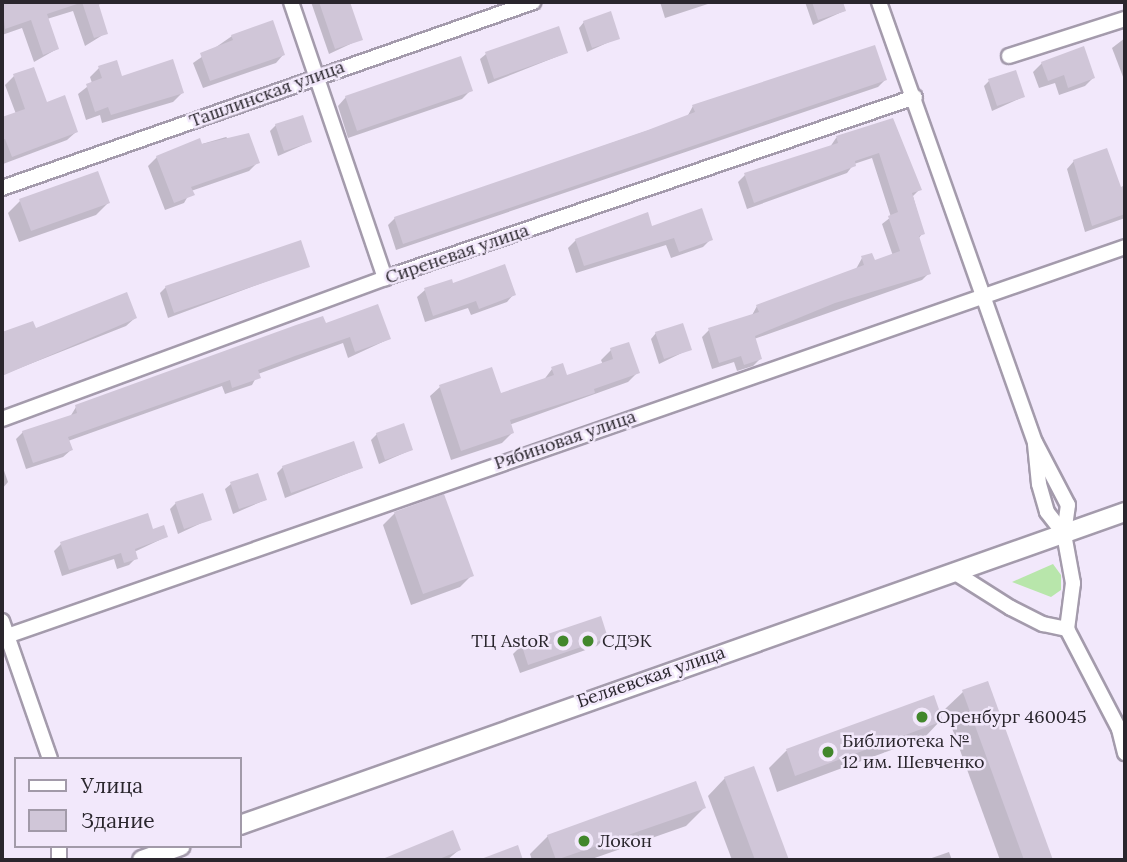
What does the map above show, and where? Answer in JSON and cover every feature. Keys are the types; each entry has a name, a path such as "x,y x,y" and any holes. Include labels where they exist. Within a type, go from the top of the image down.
{"main road":[{"name":"Беляевская улица","path":"242,824 1125,512"},
{"path":"142,860 175,848"}],"street":[{"path":"291,2 385,278"},
{"name":"Ташлинская улица","path":"2,188 318,75 533,2"},
{"path":"879,2 987,296 1035,442 1068,505 1064,534 1073,583 1067,629 1119,729 1125,753"},
{"path":"1009,56 1125,19"},
{"name":"Сиреневая улица","path":"2,419 385,278 915,97"},
{"name":"Рябиновая улица","path":"7,636 1125,247"},
{"path":"1035,442 1039,484 1047,512 1064,534"},
{"path":"954,572 1022,614 1067,629"},
{"path":"2,621 49,757"}],"green space":[{"path":"1053,564 1061,575 1061,590 1051,597 1012,582"}],"building":[{"path":"2,2 77,4 47,14 59,49 43,55 31,20 5,29"},
{"path":"82,2 98,2 108,34 94,38"},
{"path":"319,2 350,2 363,40 335,49"},
{"path":"812,2 843,2 846,11 818,20"},
{"path":"611,11 620,39 592,48 583,21"},
{"path":"273,20 285,55 210,81 200,53 233,40 231,35"},
{"path":"559,26 568,53 494,79 485,52"},
{"path":"875,45 887,80 403,244 394,217 648,130 695,112 692,105"},
{"path":"1084,46 1095,78 1068,88 1064,75 1048,81 1041,62"},
{"path":"461,56 473,91 357,131 345,96"},
{"path":"173,59 184,93 111,115 108,107 95,112 86,84 102,78 98,66 117,60 122,76"},
{"path":"34,67 47,102 65,95 78,132 12,157 5,139 2,140 2,117 25,109 13,74"},
{"path":"1016,70 1025,97 997,106 988,79"},
{"path":"303,115 312,142 284,151 275,124"},
{"path":"893,118 922,190 912,193 925,234 919,236 931,274 835,303 755,336 762,359 744,365 741,356 719,363 708,328 759,312 756,305 864,265 861,256 872,253 875,260 900,251 888,216 898,212 879,153 855,161 856,166 754,203 744,173 838,143 836,136"},
{"path":"249,133 260,163 191,187 195,195 174,203 156,156 200,138 202,144"},
{"path":"1107,148 1121,187 1125,185 1125,214 1092,226 1073,160"},
{"path":"98,171 110,203 31,231 19,199"},
{"path":"702,208 713,240 679,252 674,238 584,266 575,239 648,212 652,226"},
{"path":"301,240 310,267 174,313 165,286"},
{"path":"505,264 516,295 479,309 476,301 433,316 424,288 452,279 453,283"},
{"path":"127,292 137,318 2,376 2,332 33,321 36,328"},
{"path":"378,304 391,339 355,352 350,337 295,356 258,370 261,378 232,388 230,380 68,437 73,450 33,463 22,431 77,413 75,405 323,316 326,323"},
{"path":"683,323 692,350 664,359 655,332"},
{"path":"629,342 640,373 594,389 595,393 510,420 514,433 461,451 439,385 492,367 501,393 554,375 551,367 563,363 567,375 613,359 610,348"},
{"path":"404,423 413,450 385,460 376,433"},
{"path":"354,441 363,468 291,493 282,466"},
{"path":"258,473 267,500 239,509 230,482"},
{"path":"203,493 212,520 184,529 175,502"},
{"path":"444,494 474,576 423,594 394,512"},
{"path":"148,513 153,529 164,525 168,537 135,549 138,559 124,563 121,553 69,570 60,542"},
{"path":"601,616 608,638 528,665 521,643"},
{"path":"988,681 1053,860 1024,860 962,690"},
{"path":"934,695 943,721 795,776 786,749"},
{"path":"754,766 789,860 755,860 724,777"},
{"path":"696,781 706,808 556,860 547,835"},
{"path":"453,830 461,850 437,860 380,860"},
{"path":"518,845 523,860 481,860 481,859"}],"place":[{"name":"ТЦ AstoR","path":"563,641"},
{"name":"СДЭК","path":"588,641"},
{"name":"Оренбург 460045","path":"922,717"},
{"name":"Библиотека № 12 им. Шевченко","path":"828,752"},
{"name":"Локон","path":"584,841"}]}
